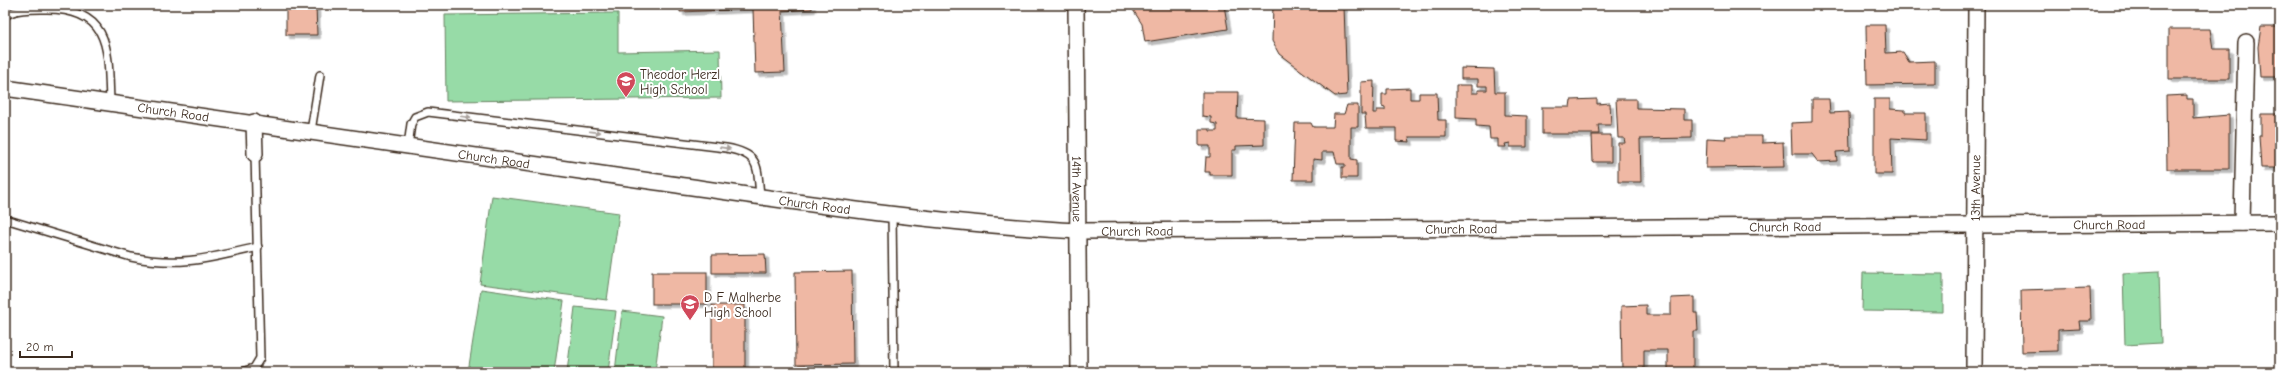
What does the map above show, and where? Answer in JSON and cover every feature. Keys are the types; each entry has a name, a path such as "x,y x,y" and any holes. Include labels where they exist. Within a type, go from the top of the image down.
{"street":[{"name":"14th Avenue","path":"1076,5 1079,372"},
{"name":"13th Avenue","path":"1974,372 1976,5"},
{"path":"2242,223 2246,42"},
{"name":"Church Road","path":"5,88 254,122 408,146 760,196 941,220 1079,231 1974,226 2280,222"},
{"path":"254,122 254,154"}],"lane":[{"path":"5,16 20,11 51,9 67,10 80,14 95,22 107,46 110,102"},
{"path":"311,131 320,75"},
{"path":"408,146 411,124 415,117 428,112 740,151 751,156 754,162 760,196"},
{"path":"242,372 254,368 260,358 258,247 254,154"},
{"path":"892,213 894,372"},
{"path":"5,219 131,257 152,261 180,262 258,247"}],"green space":[{"path":"618,13 618,52 720,50 721,98 446,101 445,15"},
{"path":"492,196 619,213 607,300 480,284"},
{"path":"2159,271 2161,343 2125,345 2123,273"},
{"path":"1863,273 1943,274 1943,312 1862,311"},
{"path":"481,289 564,301 554,372 468,372"},
{"path":"575,307 616,311 608,372 567,372"},
{"path":"622,311 662,316 655,372 615,372"}],"building":[{"path":"286,5 316,5 317,35 286,35"},
{"path":"680,5 812,5 812,9 782,11 785,72 755,73 753,9 680,12"},
{"path":"1130,5 1224,5 1228,29 1145,42 1142,24"},
{"path":"1273,5 1344,6 1347,95 1335,96 1279,54 1272,41"},
{"path":"1866,25 1885,25 1886,53 1903,52 1909,62 1935,61 1935,84 1867,85"},
{"path":"2261,27 2280,27 2280,77 2260,77 2258,47"},
{"path":"2169,29 2210,29 2213,49 2229,49 2229,79 2169,79"},
{"path":"1461,68 1494,69 1495,92 1505,92 1505,115 1527,116 1527,147 1510,147 1510,143 1505,144 1506,147 1498,147 1498,139 1490,139 1489,127 1476,126 1476,119 1456,118 1456,85 1472,85 1472,93 1478,93 1478,90 1487,90 1487,86 1478,86 1478,79 1461,79"},
{"path":"1374,81 1373,113 1377,113 1377,110 1385,110 1385,107 1382,106 1382,94 1387,94 1387,89 1410,88 1410,99 1419,99 1419,93 1437,93 1438,120 1446,120 1446,137 1409,137 1410,142 1396,141 1396,128 1366,128 1365,114 1361,114 1361,82"},
{"path":"1202,92 1238,92 1237,118 1264,119 1264,145 1236,146 1236,150 1232,150 1232,175 1210,175 1210,172 1205,172 1206,157 1210,157 1210,146 1199,146 1199,129 1210,129 1210,131 1217,131 1217,124 1211,123 1211,117 1202,116"},
{"path":"2187,95 2187,99 2193,99 2193,118 2229,115 2229,169 2167,169 2166,96"},
{"path":"1597,99 1597,104 1610,103 1611,125 1598,125 1599,134 1542,134 1542,107 1570,107 1571,100"},
{"path":"1616,99 1636,99 1636,108 1684,109 1684,120 1692,120 1692,138 1640,139 1641,182 1618,182 1618,143 1625,143 1624,138 1618,138"},
{"path":"1812,99 1829,99 1830,113 1849,112 1850,151 1836,152 1837,161 1818,162 1812,154 1792,154 1791,123 1812,122"},
{"path":"1874,99 1890,99 1890,109 1905,110 1905,113 1926,113 1926,140 1891,138 1892,174 1874,174"},
{"path":"1347,105 1358,105 1358,127 1351,127 1351,159 1357,160 1357,178 1342,178 1342,167 1345,167 1345,164 1337,164 1334,152 1322,152 1322,160 1313,159 1313,180 1293,180 1295,123 1311,123 1313,127 1333,127 1334,114 1344,114"},
{"path":"2261,114 2280,114 2280,168 2261,168 2259,136 2261,136"},
{"path":"1592,135 1611,135 1611,162 1593,162"},
{"path":"1725,136 1762,136 1762,143 1783,142 1784,167 1706,168 1707,138 1726,139"},
{"path":"765,254 766,273 712,273 712,255"},
{"path":"852,271 853,364 796,365 795,272"},
{"path":"652,272 707,272 707,304 652,304"},
{"path":"2090,288 2091,321 2079,321 2080,329 2058,330 2058,351 2022,352 2021,290"},
{"path":"1694,297 1694,313 1697,313 1698,331 1693,331 1693,372 1668,372 1668,350 1644,350 1644,372 1622,372 1621,306 1646,305 1646,315 1671,315 1671,298"},
{"path":"712,305 745,305 745,372 712,372"}],"place":[{"name":"Theodor Herzl High School","path":"626,98"},
{"name":"D F Malherbe High School","path":"690,321"}]}
